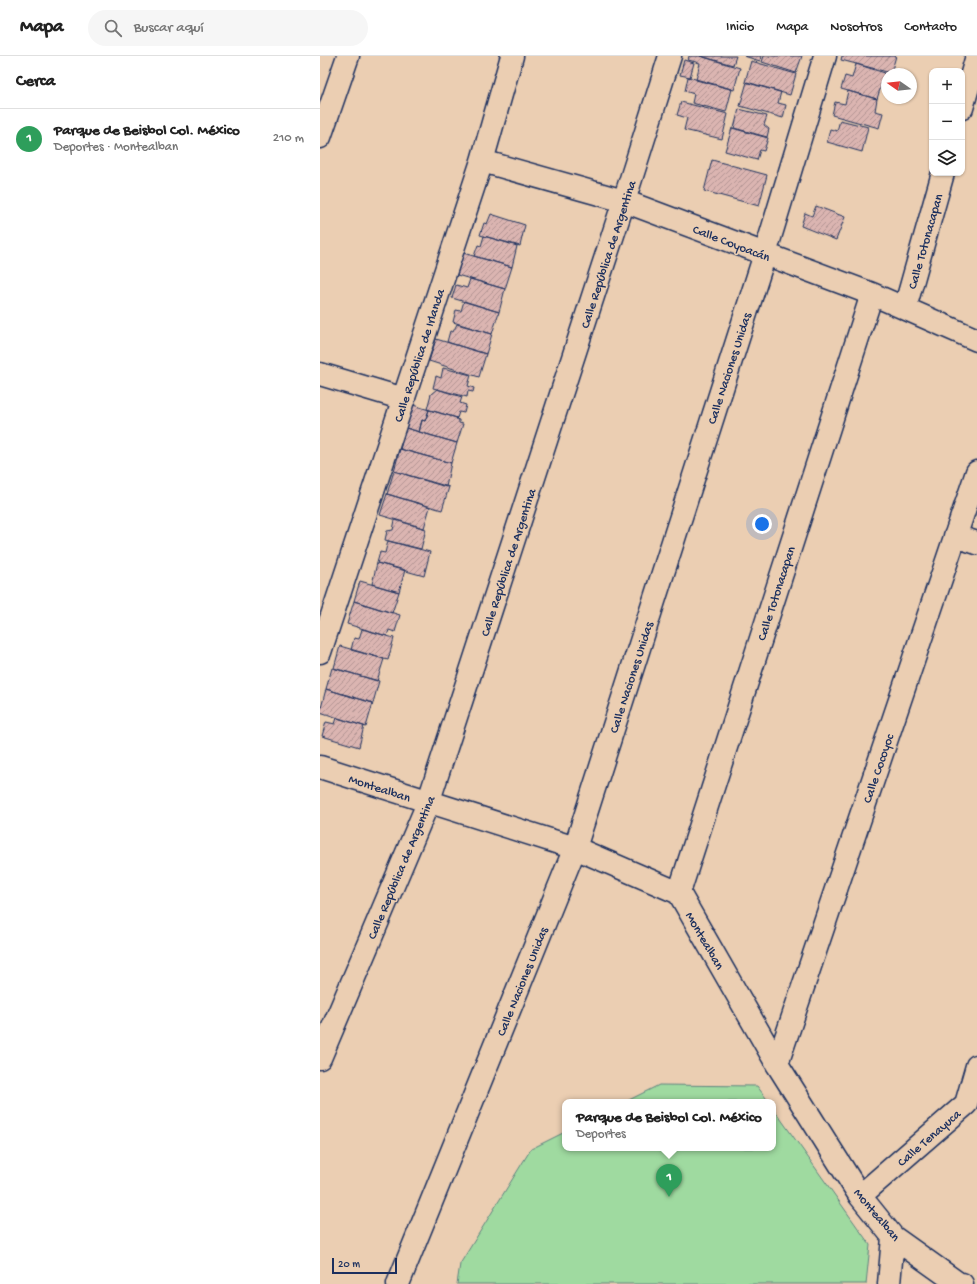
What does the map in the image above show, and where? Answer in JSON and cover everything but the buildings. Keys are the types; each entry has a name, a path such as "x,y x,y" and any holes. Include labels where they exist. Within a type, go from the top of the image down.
{"street":[{"path":"320,137 348,56"},
{"name":"Calle República de Irlanda","path":"320,652 482,161 512,56"},
{"name":"Calle República de Argentina","path":"320,1058 428,803 670,56"},
{"name":"Calle Naciones Unidas","path":"398,1284 575,848 765,254 825,56"},
{"path":"963,104 977,56"},
{"name":"Calle Coyoacán","path":"482,161 624,201 872,294 977,340"},
{"name":"Calle Totonacapan","path":"905,308 942,176"},
{"name":"Calle Totonacapan","path":"679,893 872,294"},
{"path":"320,374 404,399"},
{"name":"Calle Cocoyoc","path":"777,1064 977,472"},
{"path":"955,536 977,543"},
{"name":"Montealban","path":"320,767 428,803 575,848 679,893 777,1064 860,1196 893,1237 959,1284 962,1284"},
{"name":"Calle Tenayuca","path":"860,1196 966,1104 977,1066"},
{"path":"889,1284 893,1237"}],"green space":[{"path":"659,1085 757,1086 767,1099 631,1099"},
{"path":"776,1112 870,1245 866,1284 457,1284 460,1264 531,1149 562,1134 562,1151 776,1151"}],"place":[{"name":"Parque de Beisbol Col. México","path":"669,1197"}]}
